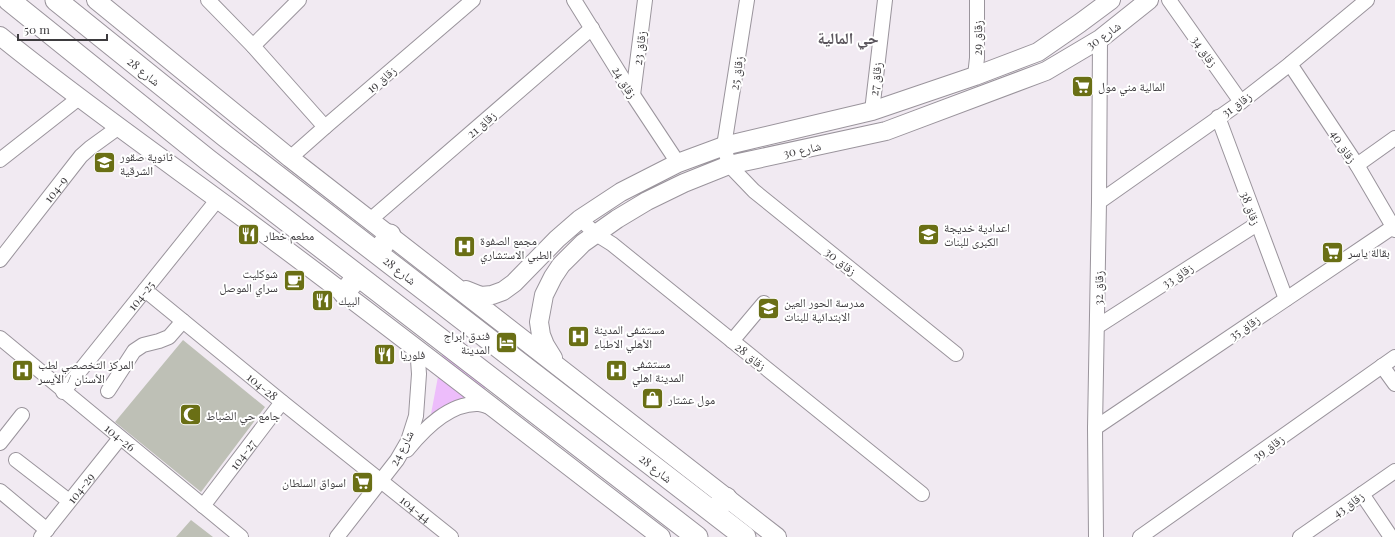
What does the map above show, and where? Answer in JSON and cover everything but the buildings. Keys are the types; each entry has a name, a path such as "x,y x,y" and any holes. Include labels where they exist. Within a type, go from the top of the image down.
{"highway":[{"path":"8,0 208,160 694,536"},
{"name":"شارع 28","path":"56,0 225,136 377,253 719,505 745,537"},
{"path":"208,160 225,136"},
{"path":"377,253 390,235"},
{"path":"344,293 358,276"}],"main road":[{"path":"96,0 290,158 558,366 719,505 777,537"},
{"name":"شارع 30","path":"440,274 472,294 481,296 492,295 503,291 514,283 556,239 580,219 621,192 678,163 724,146 872,111 975,76 1038,52 1080,24 1112,0"},
{"name":"شارع 30","path":"558,366 544,346 539,322 544,295 553,277 561,265 571,255 596,234 647,201 684,183 729,165 886,131 1046,71 1100,39 1149,0"},
{"path":"0,36 79,98 410,342 661,537"}],"street":[{"path":"208,0 253,46 325,127"},
{"path":"253,46 299,0"},
{"name":"زقاق 19","path":"290,158 473,0"},
{"name":"زقاق 24","path":"574,0 633,95 678,163"},
{"name":"زقاق 23","path":"633,95 645,0"},
{"name":"زقاق 25","path":"724,146 747,0"},
{"name":"زقاق 27","path":"872,111 885,0"},
{"name":"زقاق 29","path":"975,76 977,58 978,0"},
{"name":"زقاق 34","path":"1169,0 1241,102"},
{"name":"زقاق 31","path":"1099,202 1241,102 1290,64 1367,0"},
{"name":"زقاق 21","path":"370,220 592,28"},
{"name":"زقاق 32","path":"1096,537 1095,428 1098,326 1100,39"},
{"name":"زقاق 40","path":"1290,64 1357,165 1394,229"},
{"path":"0,160 79,98"},
{"name":"زقاق 38","path":"1218,117 1286,299"},
{"name":"104-9","path":"0,260 80,156 119,127"},
{"path":"1357,165 1395,138"},
{"path":"724,146 729,165"},
{"name":"زقاق 30","path":"729,165 754,192 956,354"},
{"name":"104-25","path":"63,392 218,199"},
{"name":"زقاق 28","path":"580,219 596,234 612,244 922,494"},
{"name":"زقاق 33","path":"1098,326 1257,224"},
{"name":"زقاق 35","path":"1095,428 1286,299 1394,229"},
{"name":"104-28","path":"145,290 381,481"},
{"path":"732,341 764,303"},
{"path":"108,391 134,351 143,346 159,342 169,337 183,321"},
{"name":"104-26","path":"0,338 63,392 241,537"},
{"name":"شارع 24","path":"337,537 397,460 408,441 416,416 418,394 418,360 410,342"},
{"name":"زقاق 39","path":"1140,537 1395,357"},
{"path":"1382,366 1395,384"},
{"name":"104-27","path":"202,506 282,402"},
{"path":"397,460 431,424 449,412 466,405 478,404 493,408"},
{"path":"0,442 22,415"},
{"name":"104-29","path":"44,533 120,438"},
{"path":"16,460 69,501"},
{"name":"زقاق 43","path":"1300,537 1395,471"},
{"name":"104-44","path":"381,481 451,537"},
{"path":"0,491 44,533"},
{"path":"1362,494 1391,537"}],"shaded area":[{"path":"443,350 490,386 431,414"}],"place":[{"name":"المالية مني مول","path":"1082,86"},
{"name":"ثانوية صقور الشرقية","path":"104,163"},
{"name":"اعدادية خديجة الكبرى للبنات","path":"929,234"},
{"name":"مطعم خطار","path":"248,235"},
{"name":"مجمع الصفوة الطبي الاستشاري","path":"465,247"},
{"name":"بقالة ياسر","path":"1332,252"},
{"name":"شوكليت سراي الموصل","path":"294,280"},
{"name":"البيك","path":"323,300"},
{"name":"مدرسة الحور العين الابتدائية للبنات","path":"769,309"},
{"name":"مستشفى المدينة الأهلي الاطباء","path":"579,336"},
{"name":"فندق ابراج المدينة","path":"506,342"},
{"name":"فلوريا","path":"385,354"},
{"name":"مستشفى المدينة اهلي","path":"617,370"},
{"name":"المركز التخصصي لطب الأسنان / الأيسر","path":"22,371"},
{"name":"مول عشتار","path":"652,399"},
{"name":"جامع حي الضباط","path":"190,415"},
{"name":"اسواق السلطان","path":"362,482"}],"district":[{"name":"حي المالية","path":"848,37"}]}
